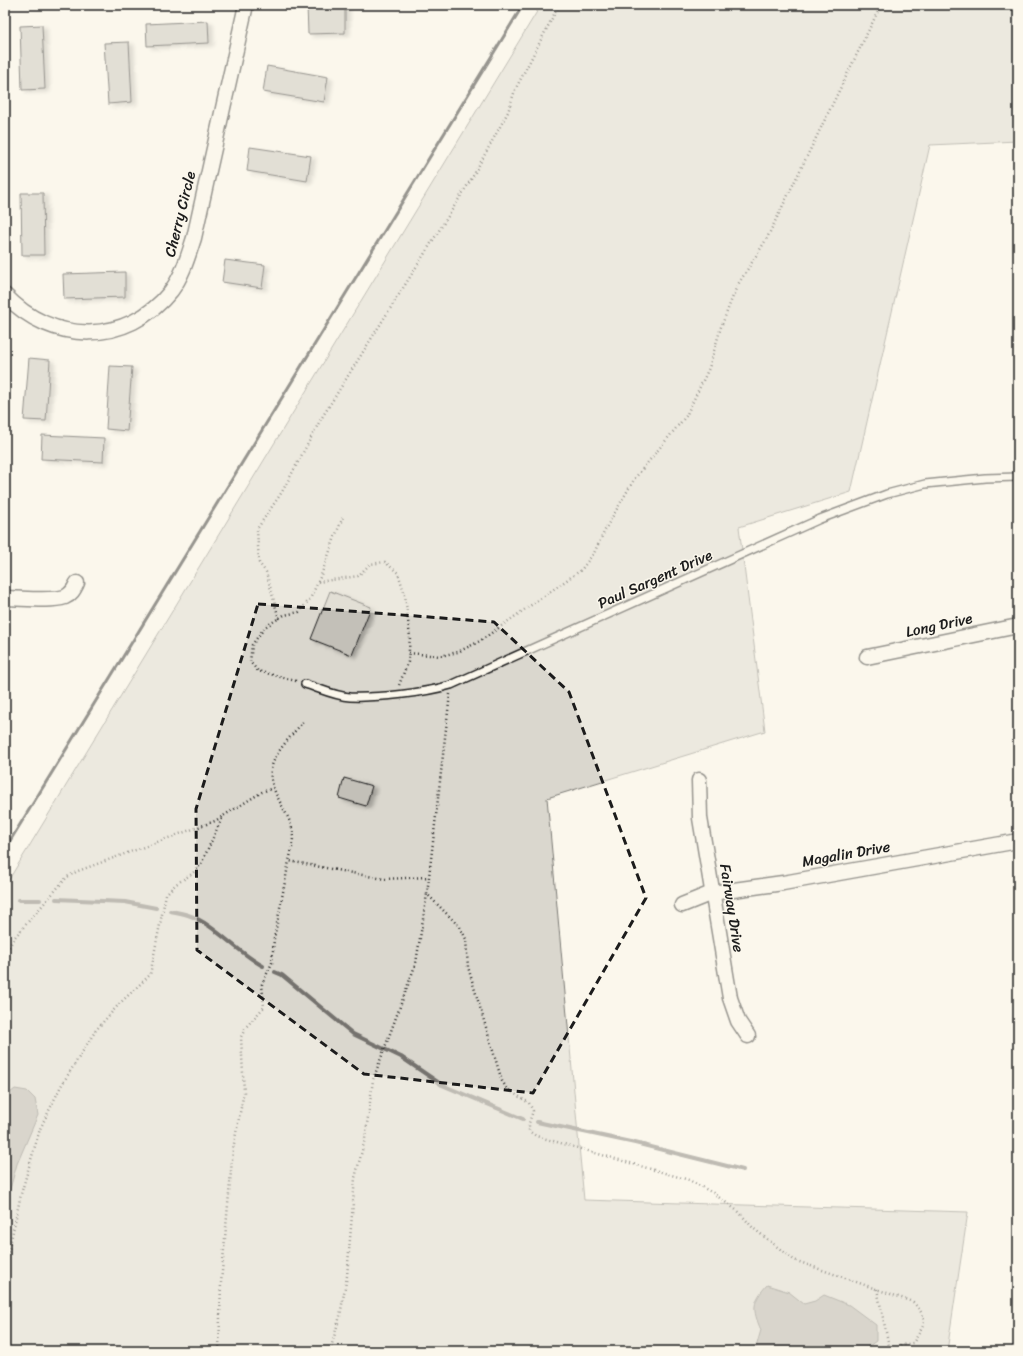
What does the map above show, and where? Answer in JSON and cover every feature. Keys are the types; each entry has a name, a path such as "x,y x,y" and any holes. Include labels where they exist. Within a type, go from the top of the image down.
{"street":[{"name":"Cherry Circle","path":"5,295 32,317 49,325 67,332 88,333 108,331 126,325 148,312 171,290 182,274 194,238 246,5"},
{"path":"5,598 65,597 73,591 77,583"},
{"name":"Long Drive","path":"867,657 1018,626"},
{"name":"Fairway Drive","path":"699,780 700,818 730,998 738,1021 748,1036"},
{"name":"Magalin Drive","path":"682,905 712,893 784,882 1018,840"}],"lane":[{"name":"Paul Sargent Drive","path":"305,684 348,697 436,689 451,685 820,519 887,494 925,484 984,478 1018,477"}],"path":[{"path":"278,619 266,572 258,562 257,529 282,492 326,412 472,178 508,112 515,90 559,5"},
{"path":"409,653 440,656 458,652 480,641 581,570 594,553 607,526 634,478 686,416 709,368 721,327 737,286 766,240 881,5"},
{"path":"305,684 258,671 250,662 252,644 265,627 284,615 299,612 310,599 326,564 332,542 344,515"},
{"path":"318,582 358,576 370,564 385,562 398,573 405,595 410,637 408,662 396,693"},
{"path":"330,1351 340,1316 347,1276 355,1178 365,1139 373,1080 416,963 427,894 451,685"},
{"path":"219,1351 221,1283 233,1149 244,1092 241,1037 246,1026 264,1007 262,984 272,963 274,939 293,844 291,826 274,788 271,771 282,746 303,722"},
{"path":"5,954 15,937 67,877 78,871 222,818 262,792 274,788"},
{"path":"5,1268 21,1194 40,1129 62,1086 96,1030 120,1003 150,975 166,894 176,884 192,874 201,864 222,818"},
{"path":"289,861 384,879 429,877"},
{"path":"427,894 460,928 466,939 468,967 502,1081 507,1089 529,1103 532,1111 529,1132 536,1136 689,1180 713,1193 739,1212 752,1228 794,1260 912,1302 923,1314 924,1325 913,1344 901,1345 896,1351"},
{"path":"877,1289 890,1351"}],"highlighted area":[{"path":"258,604 494,622 569,692 646,898 533,1093 364,1074 197,950 196,809"}],"shaded area":[{"path":"541,5 1018,5 1018,141 930,145 851,492 739,527 765,731 547,798 584,1200 968,1212 947,1351 5,1351 5,886"},
{"path":"15,1089 27,1091 35,1099 38,1115 17,1164 5,1207 5,1097"},
{"path":"767,1285 789,1292 804,1304 815,1301 824,1295 849,1305 876,1325 876,1341 862,1351 755,1351 761,1330 756,1316 755,1306 758,1296"}],"building":[{"path":"307,5 345,5 345,33 308,34"},
{"path":"208,21 209,43 147,46 146,24"},
{"path":"42,25 45,89 22,90 20,26"},
{"path":"129,42 132,102 108,104 104,43"},
{"path":"267,66 328,77 324,102 263,92"},
{"path":"250,147 311,156 307,181 247,171"},
{"path":"21,193 43,193 44,255 22,255"},
{"path":"225,260 265,265 262,288 222,282"},
{"path":"125,272 125,297 64,299 63,274"},
{"path":"29,358 50,360 46,421 24,420"},
{"path":"110,366 132,367 127,431 106,429"},
{"path":"42,435 104,438 103,462 41,459"},
{"path":"330,591 371,607 352,655 311,639"},
{"path":"344,778 372,786 366,806 339,798"}],"waterway":[{"path":"56,899 125,902 156,908"},
{"path":"19,900 40,900"},
{"path":"170,911 186,914 197,919 216,931 244,954 263,966"},
{"path":"275,972 282,975 353,1034 401,1057 442,1085 523,1119"},
{"path":"537,1122 635,1143 743,1170"}],"railway":[{"path":"5,849 523,5"}]}
